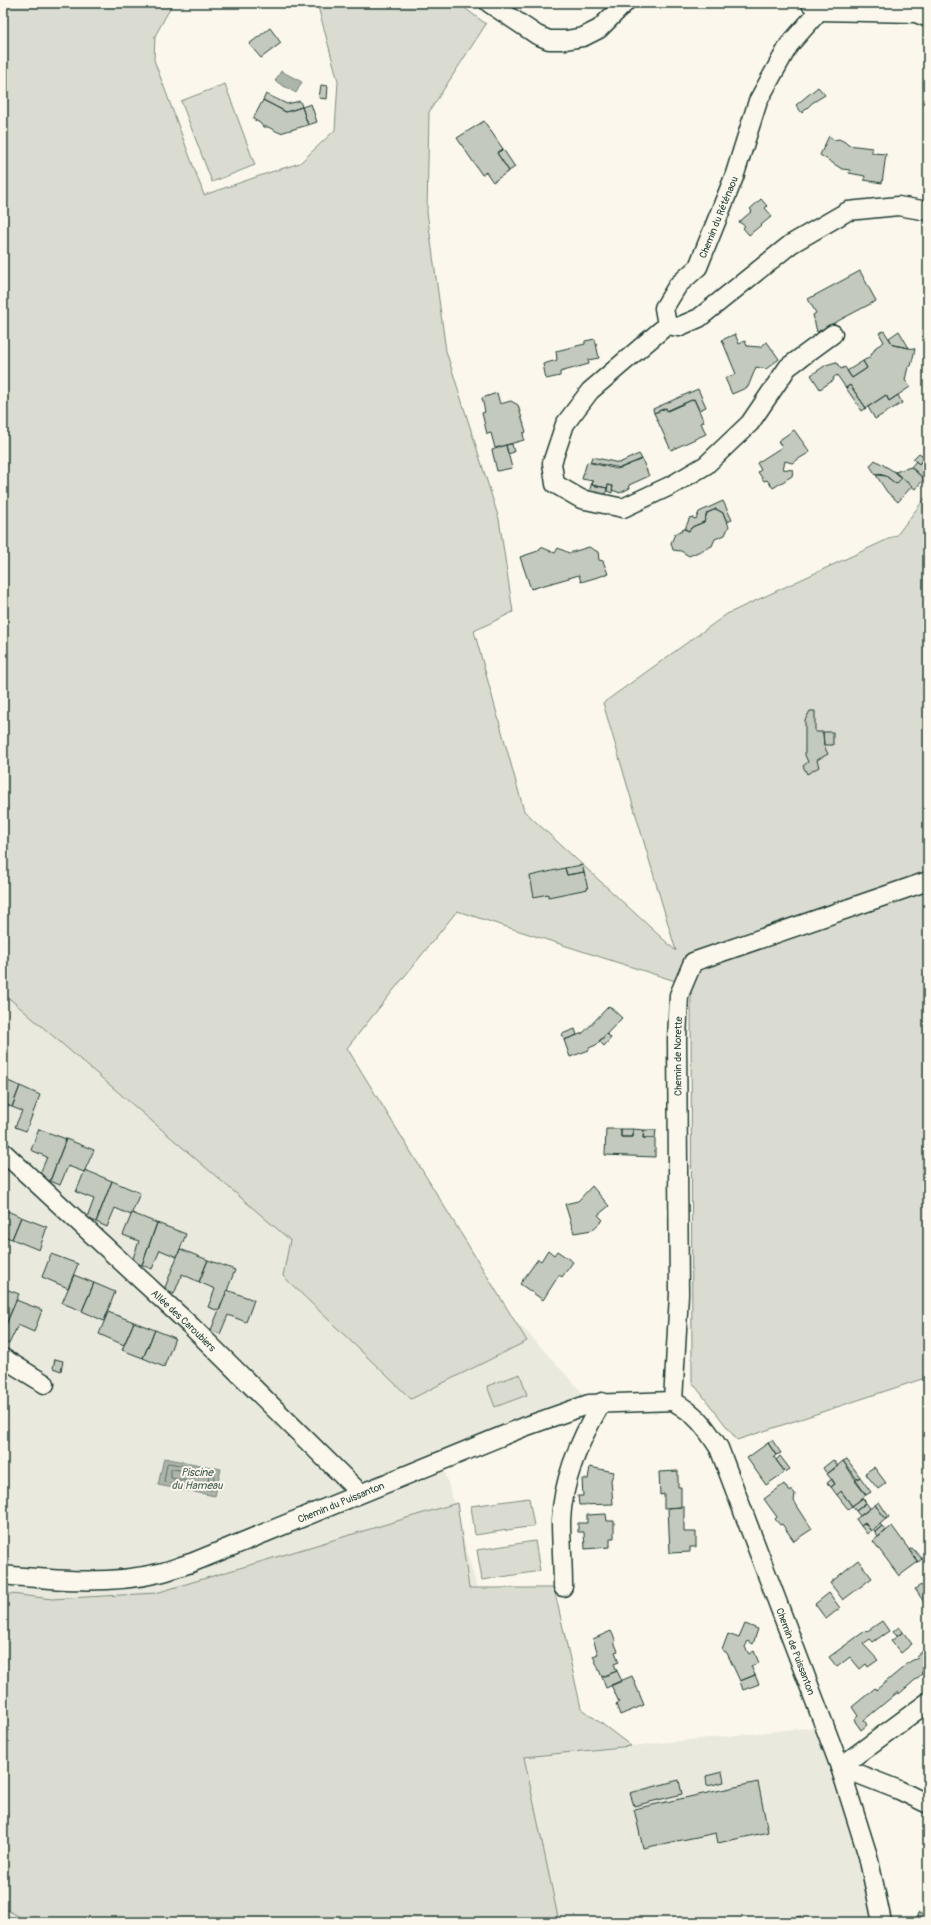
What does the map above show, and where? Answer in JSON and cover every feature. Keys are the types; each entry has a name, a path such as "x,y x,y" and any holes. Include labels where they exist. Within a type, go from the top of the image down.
{"street":[{"path":"489,3 537,35 549,40 566,40 583,37 599,29 625,3"},
{"path":"814,7 918,11"},
{"name":"Chemin du Réténaou","path":"666,325 664,308 678,285 698,267 734,177 758,101 814,7"},
{"path":"833,334 788,367 750,423 706,466 672,485 623,508 581,499 555,484 552,463 565,424 590,391 666,325 678,327 700,318 791,244 848,211 898,206 928,211"},
{"name":"Chemin de Norette","path":"673,1401 679,1294 677,1040 679,995 693,962 928,881"},
{"name":"Allée des Caroubiers","path":"3,1152 191,1326 360,1493"},
{"path":"3,1358 45,1384"},
{"name":"Chemin du Puissanton","path":"3,1575 41,1579 112,1579 159,1573 191,1563 524,1427 589,1404 602,1402 673,1401"},
{"name":"Chemin de Puissanton","path":"673,1401 692,1412 705,1426 718,1448 840,1767 868,1856 882,1922"},
{"path":"563,1587 561,1520 565,1488 574,1460 602,1402"},
{"path":"840,1767 928,1702"},
{"path":"840,1767 899,1790 928,1804"}],"shaded area":[{"path":"3,3 173,3 155,36 154,60 204,195 300,163 335,130 338,81 317,3 458,3 486,24 429,112 427,212 446,351 499,519 513,612 474,631 524,811 676,951 603,703 727,614 897,535 928,494 928,1377 737,1440 692,1382 691,986 457,911 347,1048 527,1341 411,1399 283,1276 290,1240 3,993"},
{"path":"225,84 255,165 212,182 181,101"},
{"path":"3,615 480,1291 525,1330 588,1399 443,1465 524,1757 835,1725 885,1886 887,1922 3,1922"},
{"path":"520,1374 527,1395 495,1407 487,1386"},
{"path":"529,1498 534,1526 475,1535 471,1506"},
{"path":"457,1503 469,1588 554,1588 581,1708 631,1746 524,1757 559,1922 30,1922 3,1908 3,1593 52,1599 156,1593"},
{"path":"535,1541 540,1571 482,1580 477,1550"}],"water":[{"path":"281,71 302,82 296,93 275,81"},
{"name":"Piscine du Hameau","path":"164,1458 221,1469 215,1496 158,1485"}],"building":[{"path":"270,28 281,43 261,58 249,44"},
{"path":"321,85 328,86 327,99 319,98"},
{"path":"818,87 825,95 812,103 802,113 796,105"},
{"path":"266,94 287,104 300,101 302,107 286,112 263,100"},
{"path":"263,100 286,112 302,107 308,125 280,133 268,127 263,127 260,123 253,119"},
{"path":"311,104 317,122 308,125 302,107"},
{"path":"484,121 503,149 497,153 509,171 493,182 486,172 482,175 457,138"},
{"path":"829,136 834,140 839,139 848,145 872,148 872,153 886,154 882,183 864,180 865,176 849,173 850,170 842,169 820,155"},
{"path":"503,149 515,167 509,171 497,153"},
{"path":"761,199 767,206 765,208 772,216 749,235 743,228 745,226 739,222 752,211 750,209"},
{"path":"860,271 876,301 817,332 813,315 816,313 808,299"},
{"path":"884,331 893,345 915,349 911,366 908,367 905,380 910,387 889,401 886,395 866,408 850,385 846,388 837,375 833,378 834,380 820,389 811,375 826,365 836,362 841,369 845,367 852,378 867,368 863,361 870,357 876,347 884,342 879,333"},
{"path":"899,331 909,348 893,345 889,338"},
{"path":"735,334 739,344 745,341 747,346 760,347 767,342 779,359 766,369 756,367 748,387 732,394 725,378 736,374 722,340"},
{"path":"595,339 599,358 588,360 589,364 560,372 560,376 546,379 543,364 557,360 556,351 585,344 585,341"},
{"path":"863,361 867,368 852,378 847,371"},
{"path":"850,385 866,408 862,411 846,388"},
{"path":"698,389 706,407 699,410 694,399 667,411 666,408 654,413 653,409"},
{"path":"497,393 500,404 511,401 518,405 526,432 523,433 524,440 495,448 491,433 487,434 482,413 485,412 482,398"},
{"path":"886,395 889,401 898,395 902,403 875,419 868,407"},
{"path":"694,399 704,422 701,423 706,434 671,450 654,413 666,408 667,411"},
{"path":"794,430 810,452 792,463 785,461 783,469 793,470 792,476 773,488 767,480 764,481 758,472 761,470 757,463 782,447 778,441"},
{"path":"512,444 514,452 508,454 506,445"},
{"path":"506,445 512,468 497,471 492,450"},
{"path":"928,449 928,470 922,477 911,467 916,461 919,464 925,457 922,455"},
{"path":"919,453 925,457 919,464 913,459"},
{"path":"639,454 642,459 621,468 590,462 592,457 619,463"},
{"path":"642,459 649,476 629,485 630,488 620,493 612,490 613,486 608,485 607,488 592,485 593,481 582,479 587,462 617,469"},
{"path":"875,460 902,478 896,484 886,476 876,475 870,466"},
{"path":"911,467 924,479 915,489 895,472"},
{"path":"879,474 886,476 896,484 902,478 912,486 898,502 887,492 876,475"},
{"path":"592,481 592,485 607,488 604,502 588,498"},
{"path":"608,485 613,486 612,493 607,491"},
{"path":"723,501 732,520 727,522 723,513 716,509 707,513 704,522 692,527 689,531 685,529 690,517 696,519 699,512"},
{"path":"716,509 723,513 729,526 725,535 715,539 712,546 689,556 681,551 673,550 671,543 675,534 684,529 689,531 692,527 704,522 707,513"},
{"path":"541,547 555,553 558,548 569,553 589,547 598,552 599,560 603,561 608,574 581,582 579,575 531,589 520,557 538,551"},
{"path":"810,711 815,711 815,732 823,732 824,746 828,754 817,760 819,767 807,774 803,766 808,762 805,755 805,720"},
{"path":"823,732 833,732 833,745 824,745"},
{"path":"582,865 584,872 567,875 565,868"},
{"path":"565,868 567,875 584,872 588,889 548,897 548,894 534,897 530,876"},
{"path":"609,1006 622,1018 596,1045 589,1048 589,1050 570,1057 564,1040 583,1033"},
{"path":"575,1029 577,1035 564,1040 562,1034"},
{"path":"607,1034 611,1038 604,1046 599,1041"},
{"path":"3,1079 20,1086 12,1107 3,1103"},
{"path":"20,1086 40,1095 26,1131 15,1127 22,1111 12,1107"},
{"path":"39,1129 66,1139 50,1181 39,1176 47,1157 31,1150"},
{"path":"606,1129 621,1129 621,1137 633,1137 633,1129 644,1130 643,1138 655,1138 655,1157 605,1155"},
{"path":"621,1129 633,1129 633,1137 621,1137"},
{"path":"644,1130 656,1130 655,1138 643,1138"},
{"path":"66,1139 94,1150 84,1172 68,1166 60,1185 50,1181"},
{"path":"85,1170 112,1181 96,1222 87,1218 94,1199 76,1192"},
{"path":"112,1181 140,1193 131,1215 115,1208 107,1227 96,1222"},
{"path":"592,1186 609,1206 598,1215 603,1220 592,1230 574,1233 565,1204 578,1201"},
{"path":"3,1209 21,1217 12,1239 3,1236"},
{"path":"132,1213 157,1223 142,1265 132,1261 139,1241 123,1235"},
{"path":"21,1217 47,1227 39,1250 12,1239"},
{"path":"157,1223 186,1234 177,1257 160,1250 152,1269 142,1265"},
{"path":"180,1249 208,1260 199,1282 182,1274 174,1294 164,1290"},
{"path":"548,1250 554,1255 557,1251 573,1262 562,1277 559,1275 543,1300 520,1284 538,1259 541,1261"},
{"path":"51,1254 78,1264 68,1288 42,1277"},
{"path":"208,1260 235,1270 219,1311 208,1307 215,1289 199,1282"},
{"path":"74,1275 94,1283 82,1311 62,1303"},
{"path":"94,1283 115,1292 104,1321 82,1311"},
{"path":"3,1288 19,1294 4,1329 3,1328"},
{"path":"227,1290 254,1300 246,1322 228,1315 220,1334 211,1330"},
{"path":"16,1300 42,1310 34,1332 18,1325 9,1344 3,1341 3,1332"},
{"path":"108,1312 134,1322 124,1345 99,1334"},
{"path":"134,1322 155,1330 143,1358 122,1350"},
{"path":"155,1330 175,1338 164,1367 143,1358"},
{"path":"55,1359 63,1361 61,1371 53,1368"},
{"path":"772,1440 781,1453 776,1455 768,1443"},
{"path":"768,1443 776,1455 774,1457 785,1472 766,1485 747,1458"},
{"path":"780,1456 790,1469 785,1472 776,1460"},
{"path":"847,1459 860,1477 857,1479 843,1461"},
{"path":"833,1460 838,1466 827,1474 823,1468"},
{"path":"843,1461 866,1495 852,1506 841,1491 837,1495 831,1487 835,1484 827,1474"},
{"path":"590,1467 614,1472 611,1480 613,1504 579,1505 578,1496 583,1496 582,1479 588,1479"},
{"path":"874,1467 886,1483 878,1489 865,1473"},
{"path":"678,1471 678,1487 681,1487 681,1507 664,1508 664,1494 660,1495 659,1472"},
{"path":"860,1477 871,1492 866,1495 855,1481"},
{"path":"832,1479 835,1484 831,1487 827,1483"},
{"path":"784,1484 789,1491 793,1491 795,1494 794,1501 812,1529 794,1541 782,1524 780,1525 775,1519 777,1517 764,1499"},
{"path":"841,1491 852,1506 848,1509 837,1495"},
{"path":"863,1498 866,1503 856,1511 852,1506"},
{"path":"879,1502 889,1517 886,1519 875,1505"},
{"path":"866,1503 870,1508 860,1516 856,1511"},
{"path":"875,1505 886,1519 871,1531 865,1523 861,1526 856,1519"},
{"path":"684,1507 684,1532 696,1532 696,1547 690,1547 690,1552 670,1553 668,1508"},
{"path":"606,1514 607,1521 614,1521 614,1538 610,1538 610,1547 585,1549 584,1532 578,1532 578,1523 587,1523 587,1515"},
{"path":"865,1523 871,1531 867,1534 861,1526"},
{"path":"880,1524 882,1526 875,1532 873,1529"},
{"path":"882,1526 886,1531 878,1537 875,1532"},
{"path":"892,1526 918,1562 899,1576 873,1541"},
{"path":"912,1548 922,1559 918,1562 909,1550"},
{"path":"858,1560 872,1578 843,1600 830,1583"},
{"path":"921,1585 928,1595 928,1599 924,1602 915,1589"},
{"path":"829,1593 840,1608 826,1619 815,1604"},
{"path":"882,1621 889,1631 873,1642 870,1639 863,1644 878,1660 868,1667 866,1664 860,1669 850,1657 837,1667 829,1657 865,1631 866,1632"},
{"path":"745,1624 758,1629 753,1644 748,1641 745,1647 749,1654 754,1651 759,1663 751,1666 755,1675 740,1681 727,1653 722,1650 728,1634 739,1638"},
{"path":"899,1627 903,1632 897,1636 893,1632"},
{"path":"611,1631 616,1641 614,1642 618,1651 615,1652 619,1662 614,1664 617,1671 602,1677 593,1656 598,1654 593,1639"},
{"path":"903,1632 912,1644 901,1653 891,1641"},
{"path":"928,1646 928,1672 926,1669 899,1694 898,1692 864,1720 867,1725 861,1730 854,1720 858,1716 852,1707 875,1688 876,1690 911,1661 918,1658 916,1656"},
{"path":"617,1671 622,1681 606,1688 602,1677"},
{"path":"755,1675 759,1684 743,1690 740,1681"},
{"path":"632,1676 644,1705 620,1715 616,1704 619,1702 611,1685"},
{"path":"722,1772 724,1782 707,1786 706,1776"},
{"path":"679,1780 682,1794 634,1806 630,1793"},
{"path":"758,1782 768,1832 718,1843 716,1833 643,1848 634,1809"},
{"path":"918,1913 928,1917 928,1922 915,1922"},
{"path":"801,1916 802,1922 774,1922"}]}
